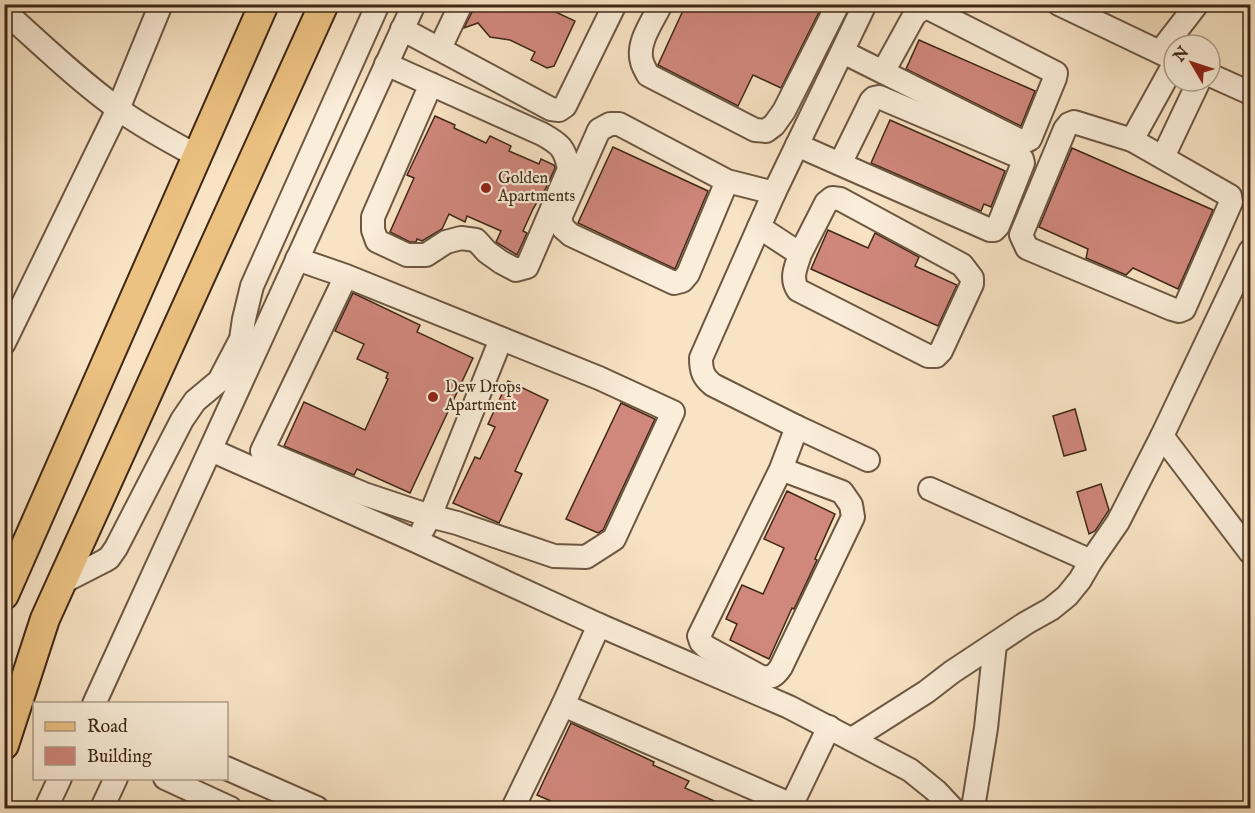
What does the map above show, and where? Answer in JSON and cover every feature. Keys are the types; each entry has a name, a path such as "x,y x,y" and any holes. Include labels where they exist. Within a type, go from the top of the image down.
{"main road":[{"path":"4,595 264,4"},
{"path":"4,706 63,582 324,4"},
{"path":"4,745 45,620"}],"street":[{"path":"4,343 118,109 161,4"},
{"path":"94,702 211,450 241,339 252,286 378,4"},
{"path":"63,582 109,558 188,410 202,394 228,386 297,259 414,4"},
{"path":"440,48 461,4"},
{"path":"402,29 551,109 559,110 565,106 615,4"},
{"path":"661,4 642,41 640,50 648,75 755,130 766,132 784,111 837,4"},
{"path":"865,4 774,193 701,358 701,369 705,378 713,385 797,428 868,460"},
{"path":"1059,4 1162,55"},
{"path":"1182,33 1197,4"},
{"path":"843,52 883,72 1021,141 1030,139 1056,73 928,8 915,14 883,72"},
{"path":"4,11 118,109 196,156"},
{"path":"386,64 431,84 542,134 556,142 567,154 569,169 527,267 516,270 487,252 476,240 461,238 446,242 426,255 407,255 377,241 373,230 373,217 431,84"},
{"path":"1132,140 1162,74"},
{"path":"1222,80 1251,93"},
{"path":"1163,157 1193,93"},
{"path":"797,145 840,164 990,230 999,226 1023,164 1022,159 1018,156 879,97 871,101 840,164"},
{"path":"1074,122 1132,140 1163,157 1225,192 1230,196 1231,202 1184,309 1179,311 1027,248 1021,235 1069,124 1074,122"},
{"path":"727,181 688,274 682,281 674,284 571,235 562,228 560,218 599,130 610,124 619,124 727,181 774,193"},
{"path":"832,198 840,199 962,265 972,278 972,284 941,351 936,356 928,356 798,290 794,285 793,277 800,254 826,202 832,198"},
{"path":"759,227 800,254"},
{"path":"852,739 926,692 1026,623 1052,609 1067,596 1118,522 1251,251"},
{"path":"297,259 346,276 599,378 673,412 614,539 586,557 554,556 364,494 262,451 346,276"},
{"path":"416,541 430,516 501,339"},
{"path":"781,469 842,492 851,505 853,517 781,667 775,676 769,678 760,677 706,647 699,636 781,469 797,428"},
{"path":"1162,436 1251,552"},
{"path":"211,450 829,727 910,770 936,791 952,808"},
{"path":"930,489 1091,561"},
{"path":"521,806 599,625"},
{"path":"973,808 986,728 995,644"},
{"path":"563,705 791,807 829,727"},
{"path":"228,769 317,808"},
{"path":"46,808 59,780"},
{"path":"102,808 115,780"},
{"path":"169,780 230,808"}],"building":[{"path":"474,4 539,4 575,21 554,66 547,68 531,60 535,52 510,40 490,37 478,23 464,28"},
{"path":"686,4 823,4 781,88 753,75 738,106 658,65"},
{"path":"919,40 1035,91 1021,126 906,69"},
{"name":"Golden Apartments","path":"435,116 486,143 490,136 511,146 509,151 539,164 541,159 554,165 555,168 544,192 523,231 527,233 517,255 496,242 501,231 467,216 465,222 449,214 442,229 422,241 417,239 416,242 410,242 390,232 414,178 407,175"},
{"path":"890,120 1005,171 991,207 984,204 981,211 871,163"},
{"path":"613,147 708,191 675,269 578,223"},
{"path":"1072,148 1213,210 1178,289 1133,268 1126,275 1086,258 1088,249 1039,227"},
{"path":"828,230 868,248 875,233 919,257 915,266 957,285 938,326 811,269"},
{"name":"Dew Drops Apartment","path":"353,293 420,325 417,332 473,358 410,493 357,469 354,475 284,446 304,402 365,430 388,379 386,378 388,373 357,359 364,344 335,331"},
{"path":"508,381 548,400 515,471 522,474 499,523 453,503 475,457 480,459 495,427 488,424"},
{"path":"621,403 655,419 603,530 598,533 566,519"},
{"path":"1075,409 1086,450 1064,456 1053,416"},
{"path":"1101,484 1109,510 1095,531 1089,534 1077,492"},
{"path":"787,491 835,514 815,559 817,560 769,659 730,640 737,624 726,619 742,585 763,594 784,548 764,539"},
{"path":"571,723 654,762 653,765 689,781 685,788 730,808 567,808 537,795"}],"place":[{"name":"Golden Apartments","path":"486,188"},
{"name":"Dew Drops Apartment","path":"433,397"}]}
